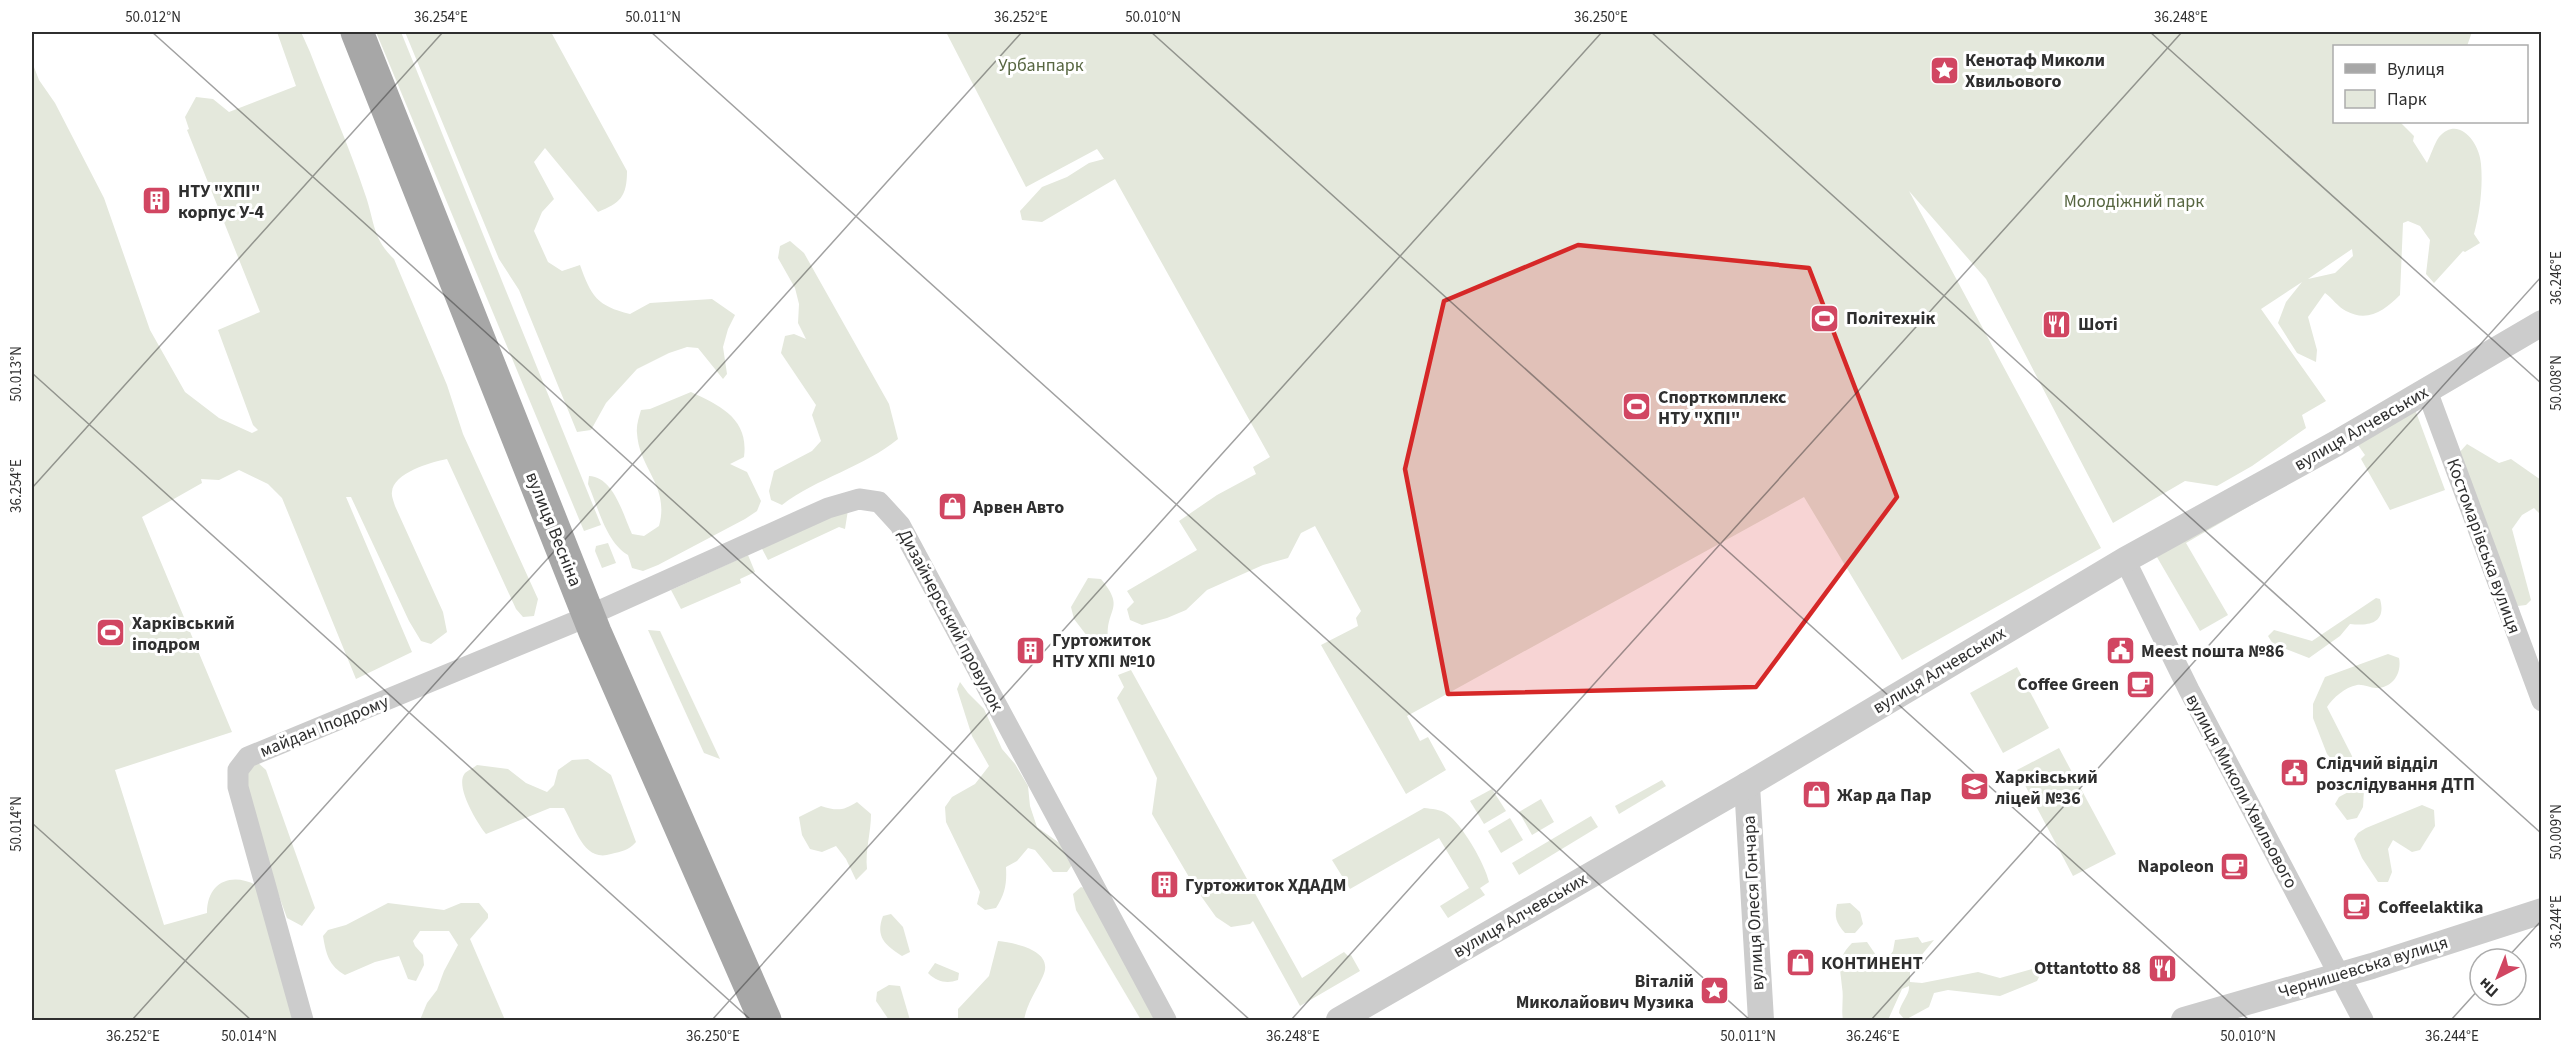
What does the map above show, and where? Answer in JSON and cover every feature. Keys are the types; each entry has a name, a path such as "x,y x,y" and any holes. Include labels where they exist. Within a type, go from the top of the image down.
{"main road":[{"name":"вулиця Весніна","path":"357,32 588,616 765,1020"}],"street":[{"name":"вулиця Алчевських","path":"1340,1020 1747,785 2125,560 2427,391 2541,324"},
{"name":"Костомарівська вулиця","path":"2427,391 2541,701"},
{"name":"Дизайнерський провулок","path":"588,616 828,508 859,499 879,502 900,525 1166,1020"},
{"name":"вулиця Миколи Хвильового","path":"2125,560 2189,690 2362,1020"},
{"name":"майдан Іподрому","path":"303,1020 236,779 242,763 256,753 588,616"},
{"name":"вулиця Олеся Гончара","path":"1747,785 1761,1020"},
{"name":"Чернишевська вулиця","path":"2184,1020 2339,976 2541,911"}],"highlighted area":[{"path":"1578,245 1809,268 1897,497 1756,687 1448,694 1405,469 1444,301"}],"green space":[{"path":"277,32 301,32 310,52 359,176 378,237 394,259 447,385 463,434 538,599 534,616 523,617 516,609 447,459 406,474 394,485 392,494 395,506 443,612 447,632 431,644 421,641 409,621 351,497 346,497 412,652 356,679 282,498 268,484 239,470 219,480 201,479 202,483 142,517 232,732 115,770 164,925 207,913 211,894 222,882 238,880 256,885 298,1020 32,1020 32,62 39,80 55,103 104,198 150,330 185,392 219,418 252,433 258,430 253,425 218,330 260,312 187,130 189,129 185,117 196,97 213,99 229,112 296,86"},
{"path":"376,32 401,32 601,525 584,531"},
{"path":"405,32 551,32 627,171 626,187 621,198 598,212 545,148 534,162 554,199 542,212 534,231 548,262 562,271 580,265 588,285 597,298 610,307 630,314 650,303 712,299 735,315 723,347 727,374 723,379 698,348 687,347 669,353 637,369 606,403 591,430 577,432 519,290 499,259"},
{"path":"946,32 2472,32 2467,45 2333,45 2333,123 2401,123 2414,136 2413,141 2427,163 2439,137 2447,131 2461,130 2467,134 2477,148 2481,164 2482,182 2474,234 2480,243 2463,251 2434,283 2426,274 2430,240 2420,226 2408,221 2403,223 2400,295 2382,310 2362,316 2343,309 2325,293 2308,317 2317,350 2316,362 2297,353 2278,323 2286,302 2302,282 2261,309 2326,401 2302,415 2306,428 2252,466 2217,486 2185,481 2113,523 1986,279 1909,191 2101,548 1902,660 1804,497 1407,716 1420,741 1428,737 1446,770 1406,794 1321,645 1358,626 1356,618 1361,611 1315,526 1301,533 1288,558 1263,565 1207,590 1186,610 1142,625 1130,620 1127,609 1134,602 1127,591 1197,550 1179,521 1217,495 1256,474 1253,467 1270,457 1115,179 1042,222 1022,220 1020,211 1042,187 1067,177 1089,163 1104,159 1097,149 1026,187","holes":["2352,249 2353,256 2335,273 2308,279"]},
{"path":"790,241 804,253 889,404 898,439 885,449 810,487 782,505 771,500 769,491 774,471 812,451 821,441 812,415 816,405 781,353 785,336 794,334 806,339 798,323 799,304 795,288 778,258 780,246"},
{"path":"691,392 722,409 737,423 742,433 744,457 730,464 747,472 761,501 757,511 745,519 658,565 643,571 632,568 628,555 620,549 608,533 588,484 589,476 605,483 617,498 632,534 644,536 659,526 660,500 639,446 638,422 641,410 650,409"},
{"path":"2413,404 2445,490 2390,510 2361,459 2365,455 2358,445"},
{"path":"2467,444 2499,463 2511,459 2541,480 2541,515 2534,508 2522,515 2512,529 2531,600 2526,605 2518,606 2506,593 2458,454"},
{"path":"2249,497 2253,504 2186,543 2228,615 2200,631 2154,552"},
{"path":"848,510 845,529 839,527 768,560 761,547"},
{"path":"608,543 616,563 602,568 595,551 596,546"},
{"path":"748,555 755,572 740,579 741,583 681,609 671,590"},
{"path":"1088,578 1101,579 1114,603 1108,637 1094,645 1074,619 1071,607"},
{"path":"2376,598 2380,599 2381,614 2374,622 2350,624 2340,636 2309,658 2273,644 2268,636 2274,630 2312,641"},
{"path":"648,630 660,631 720,759 704,753"},
{"path":"2388,654 2399,658 2400,664 2398,674 2392,682 2376,688 2353,686 2340,693 2327,707 2352,756 2353,762 2350,767 2341,770 2327,754 2313,718 2313,704 2325,677"},
{"path":"2017,667 2049,728 2003,753 1970,693"},
{"path":"1131,670 1302,978 1344,952 1348,956 1351,955 1360,971 1300,1006 1253,921 1250,924 1231,927 1216,917 1196,889 1152,814 1157,778 1117,698 1124,687 1118,675"},
{"path":"960,682 984,709 1002,749 1015,764 1028,786 1030,806 1037,827 1065,847 1074,862 1067,872 1053,872 1035,850 1028,848 1017,861 1006,867 1005,889 996,908 985,910 977,904 980,892 946,822 945,807 952,797 975,784 989,766 972,736 957,689"},
{"path":"2059,748 2116,854 2073,876 2017,770"},
{"path":"588,759 611,775 636,842 625,850 601,855 593,853 581,841 564,808 550,808 486,834 473,814 465,795 462,779 465,773 477,765 508,769 526,783 547,792 554,785 558,770 572,760"},
{"path":"256,761 266,770 315,908 302,926 287,918 264,855 244,770"},
{"path":"1662,780 1666,786 1619,814 1615,806"},
{"path":"1492,789 1506,811 1484,824 1470,801"},
{"path":"2352,790 2364,790 2363,807 2357,818 2347,820 2335,804 2339,797"},
{"path":"1541,799 1554,822 1532,835 1519,812"},
{"path":"857,802 871,814 867,869 856,880 846,859 836,846 822,852 810,849 802,835 799,817 821,806 840,809"},
{"path":"2422,805 2434,810 2435,826 2420,850 2412,852 2393,840 2388,849 2392,872 2388,882 2378,882 2362,858 2354,839 2366,828"},
{"path":"1424,808 1444,812 1453,819 1478,855 1489,882 1480,888 1485,895 1448,918 1440,906 1469,888 1439,838 1350,889 1332,860"},
{"path":"1591,816 1598,827 1519,875 1512,863"},
{"path":"1510,818 1523,840 1501,853 1488,831"},
{"path":"1081,887 1091,890 1161,1020 1141,1020 1076,910 1073,894"},
{"path":"388,903 444,910 461,903 479,903 488,914 488,918 470,939 505,1020 420,1020 458,945 449,931 420,931 413,941 423,955 424,965 416,981 408,979 399,956 375,962 345,975 335,968 327,954 323,936 328,930 346,925"},
{"path":"1850,903 1860,912 1863,924 1855,933 1845,933 1836,916 1837,904"},
{"path":"891,914 903,927 910,952 902,956 886,944 881,935 883,916"},
{"path":"1918,937 1922,943 1934,940 1910,969 1910,982 1922,983 1978,972 2000,978 2036,968 2040,975 2037,981 2000,996 1948,990 1934,993 1929,1007 1905,1020 1899,1013 1909,986 1902,989 1888,1020 1843,1020 1840,963 1843,954 1852,943 1867,942 1880,961 1887,960 1893,951 1895,940"},
{"path":"998,941 1023,946 1039,954 1043,960 1045,967 1043,976 1029,1003 1024,1020 958,1020 958,1009 989,976"},
{"path":"935,963 959,973 958,980 942,981 931,976 928,973"},
{"path":"889,985 900,986 910,1020 889,1020 876,1001 877,992"}],"place":[{"name":"Кенотаф Миколи Хвильового","path":"1944,70"},
{"name":"НТУ \"ХПІ\" корпус У-4","path":"157,201"},
{"name":"Політехнік","path":"1825,318"},
{"name":"Шоті","path":"2057,324"},
{"name":"Спорткомплекс НТУ \"ХПІ\"","path":"1637,407"},
{"name":"Арвен Авто","path":"952,507"},
{"name":"Харківський іподром","path":"111,633"},
{"name":"Гуртожиток НТУ ХПІ №10","path":"1031,650"},
{"name":"Meest пошта №86","path":"2120,651"},
{"name":"Coffee Green","path":"2140,684"},
{"name":"Слідчий відділ розслідування ДТП","path":"2295,773"},
{"name":"Харківський ліцей №36","path":"1974,787"},
{"name":"Жар да Пар","path":"1816,795"},
{"name":"Napoleon","path":"2235,866"},
{"name":"Гуртожиток ХДАДМ","path":"1164,885"},
{"name":"Coffeelaktika","path":"2357,907"},
{"name":"КОНТИНЕНТ","path":"1800,963"},
{"name":"Ottantotto 88","path":"2162,968"},
{"name":"Віталій Миколайович Музика","path":"1715,991"}],"park label":[{"name":"Урбанпарк","path":"1041,65"},
{"name":"Молодіжний парк","path":"2134,201"}]}
